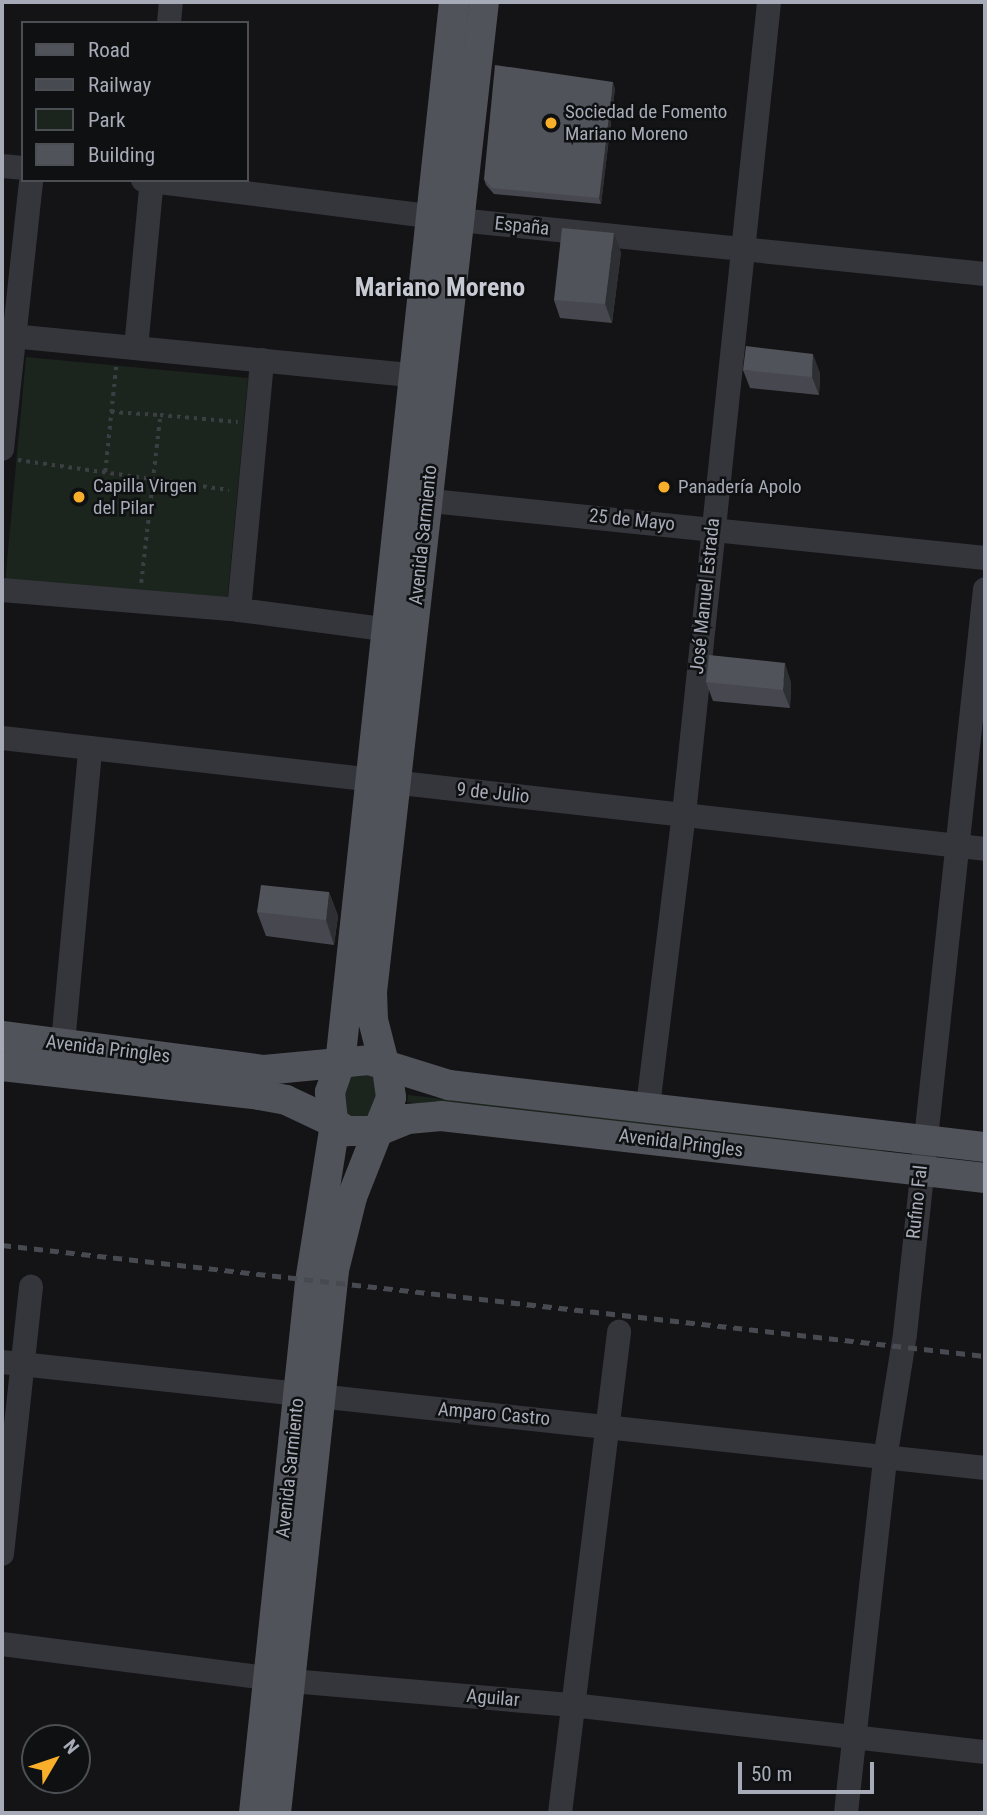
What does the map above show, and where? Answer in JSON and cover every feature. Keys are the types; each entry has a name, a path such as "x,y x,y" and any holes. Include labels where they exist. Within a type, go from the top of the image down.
{"main road":[{"name":"Avenida Sarmiento","path":"340,1065 383,781 447,218 454,2"},
{"name":"Avenida Sarmiento","path":"415,499 417,376 484,2"},
{"name":"Avenida Sarmiento","path":"383,781 372,992 373,1020 386,1068"},
{"name":"Avenida Pringles","path":"2,1036 264,1070 340,1065"},
{"path":"356,1059 386,1068 391,1097 378,1131 347,1131 334,1123 330,1092 340,1065 356,1059"},
{"name":"Avenida Pringles","path":"2,1066 259,1095 286,1101 334,1123"},
{"name":"Avenida Pringles","path":"386,1068 449,1085 985,1147"},
{"name":"Avenida Pringles","path":"378,1131 408,1119 441,1116 985,1178"},
{"name":"Avenida Sarmiento","path":"276,1813 281,1679 310,1397 334,1123"},
{"name":"Avenida Sarmiento","path":"310,1397 334,1270 352,1197 378,1131"},
{"name":"Avenida Sarmiento","path":"254,1813 281,1679"}],"street":[{"path":"169,21 171,2"},
{"name":"José Manuel Estrada","path":"648,1107 684,814 710,529 744,250 769,2"},
{"path":"2,166 21,168"},
{"path":"9,454 12,336 31,182"},
{"path":"136,348 149,182"},
{"name":"España","path":"157,182 447,218 985,274"},
{"path":"12,336 417,376"},
{"path":"239,610 262,360"},
{"name":"25 de Mayo","path":"415,499 985,558"},
{"name":"Rufino Fal","path":"846,1813 885,1459 905,1334 919,1171 959,846 985,589"},
{"path":"2,590 239,610 400,631"},
{"name":"9 de Julio","path":"2,738 985,849"},
{"path":"63,1044 90,750"},
{"path":"2,1554 13,1363 31,1287"},
{"path":"560,1813 619,1332"},
{"name":"Amparo Castro","path":"13,1363 310,1397 607,1425 885,1459 985,1468"},
{"name":"Aguilar","path":"2,1644 281,1679 572,1705 985,1752"}],"path":[{"path":"104,472 116,365"},
{"path":"111,412 244,423"},
{"path":"139,596 160,415"},
{"path":"9,454 104,472 238,491"}],"green space":[{"path":"26,357 248,378 227,604 5,583"},
{"path":"371,1073 378,1088 370,1116 349,1117 342,1106 346,1076"},
{"path":"408,1095 883,1149 882,1156 407,1102"}],"building":[{"name":"Sociedad de Fomento Mariano Moreno","path":"495,65 613,82 599,198 492,188 484,179"},
{"path":"562,228 614,233 605,304 554,300"},
{"path":"746,346 813,354 812,377 743,370"},
{"path":"709,655 785,663 783,690 706,682"},
{"path":"261,885 329,892 326,920 257,912"}],"railway":[{"path":"2,1245 985,1356"}],"place":[{"name":"Sociedad de Fomento Mariano Moreno","path":"551,123"},
{"name":"Panadería Apolo","path":"664,487"},
{"name":"Capilla Virgen del Pilar","path":"79,497"}],"district":[{"name":"Mariano Moreno","path":"440,288"}]}
